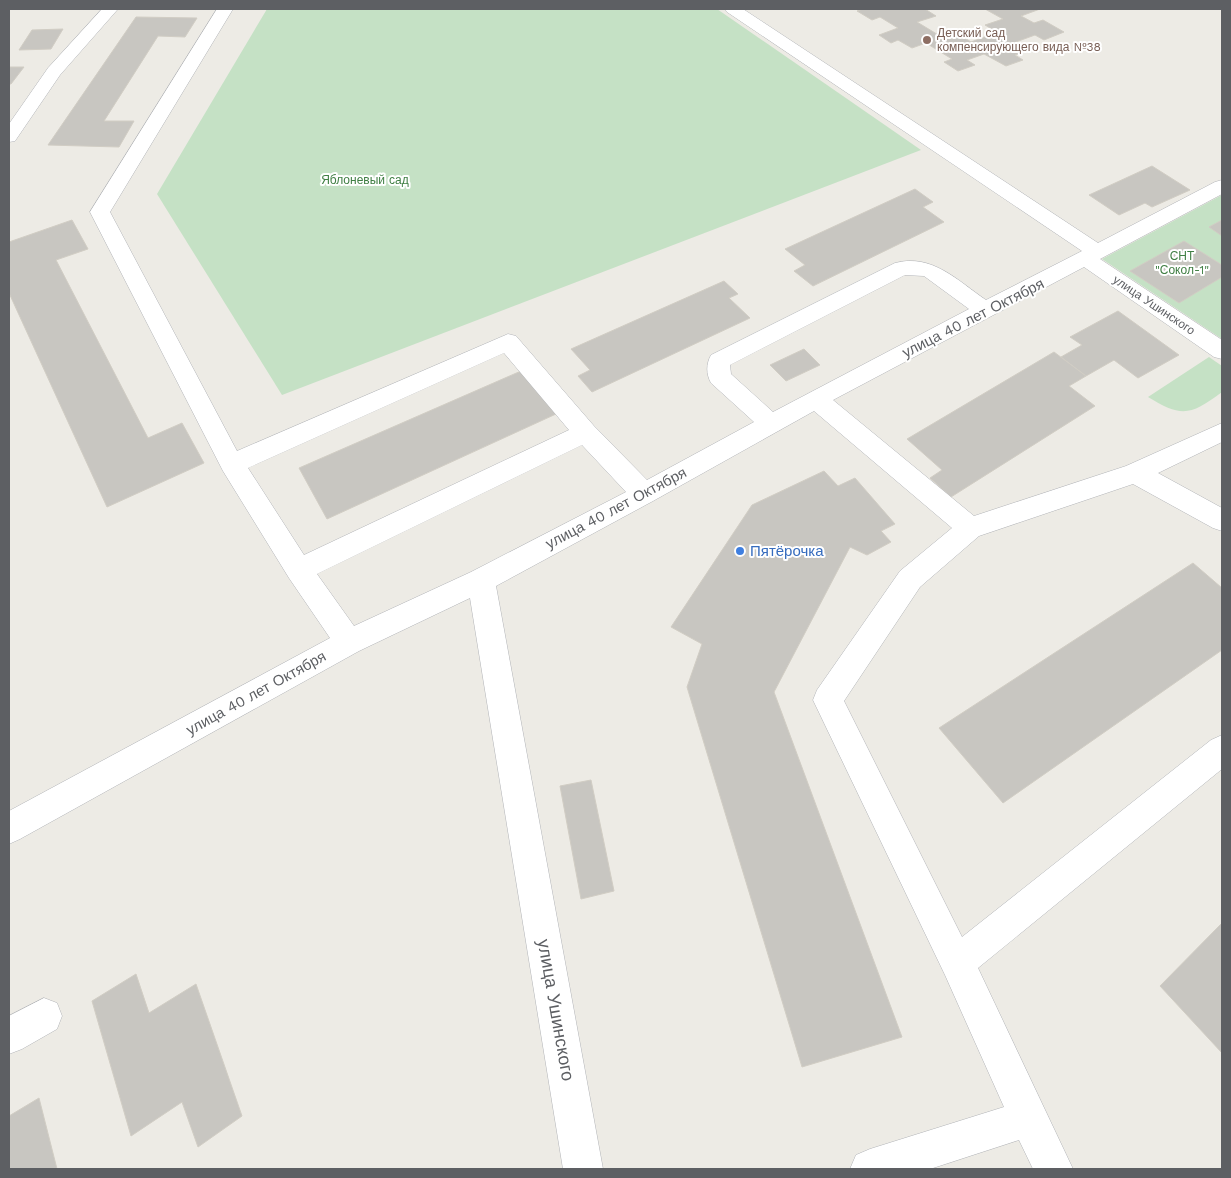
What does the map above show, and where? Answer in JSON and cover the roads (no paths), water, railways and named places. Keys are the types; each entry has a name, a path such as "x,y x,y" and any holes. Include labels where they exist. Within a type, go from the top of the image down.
{"street":[{"path":"9,137 54,72 110,9"},
{"path":"225,9 100,212 232,464 299,570 350,642"},
{"name":"улица Ушинского","path":"733,9 1092,256 1222,351"},
{"name":"улица 40 лет Октября","path":"9,828 350,642 481,580 644,494 816,399 1092,256 1222,186"},
{"path":"772,424 720,378 719,361 902,268 929,270 986,311"},
{"path":"232,464 508,342 585,433 644,494"},
{"path":"816,399 970,528"},
{"path":"1053,1169 957,963 828,700 910,579 970,528 1135,473 1222,432"},
{"path":"299,570 585,433"},
{"path":"1135,473 1222,520"},
{"name":"улица Ушинского","path":"481,580 583,1169"},
{"path":"957,963 1222,750"},
{"path":"9,1036 44,1016"},
{"path":"870,1169 1029,1118"}],"place":[{"name":"Детский сад компенсирующего вида №38","path":"927,40"},
{"name":"Пятёрочка","path":"740,551"}],"park label":[{"name":"Яблоневый сад","path":"365,180"},
{"name":"СНТ \"Сокол-1\"","path":"1182,263"}]}
